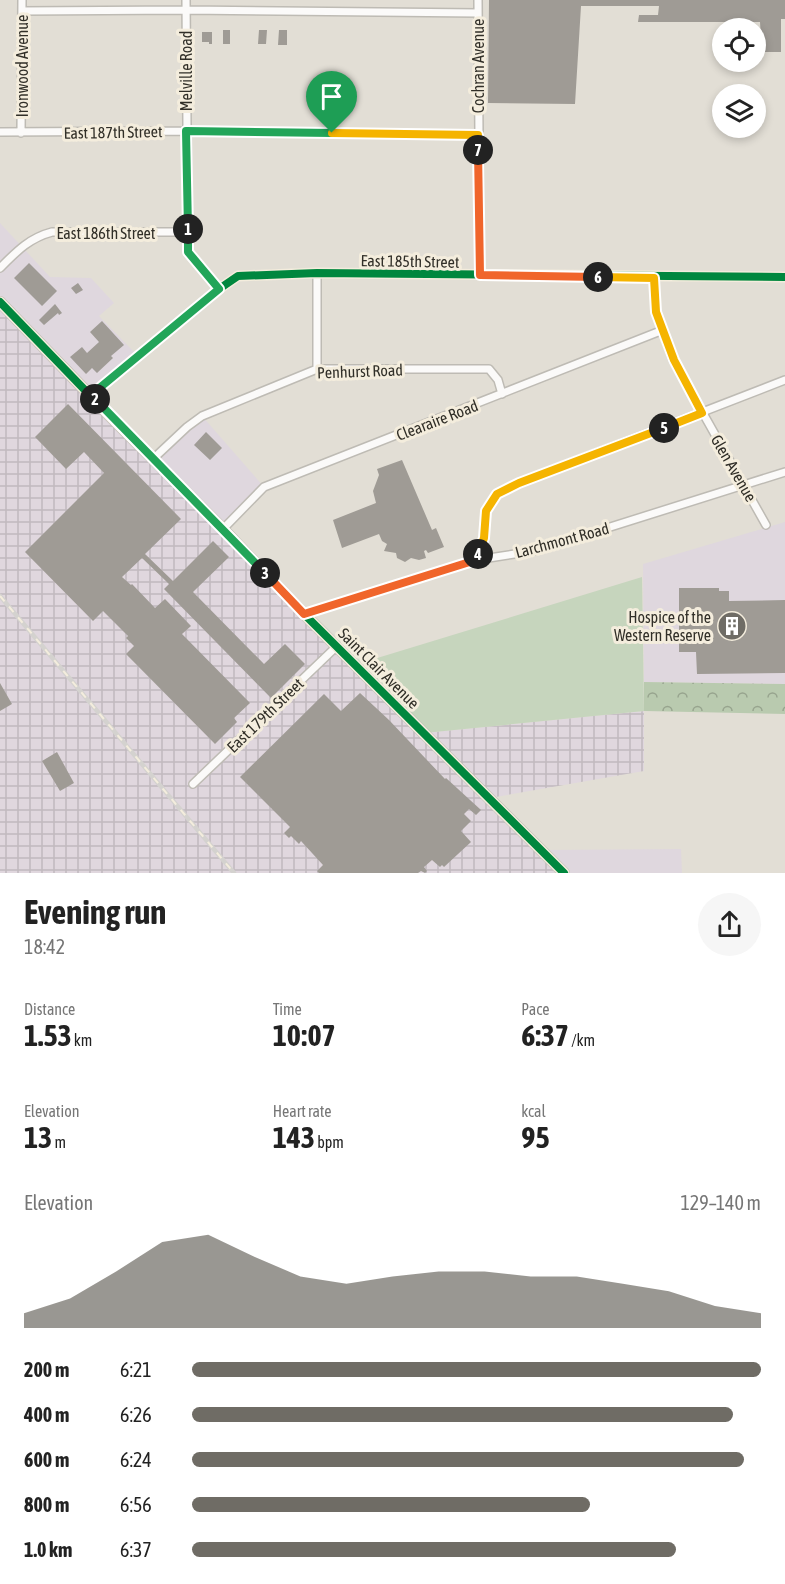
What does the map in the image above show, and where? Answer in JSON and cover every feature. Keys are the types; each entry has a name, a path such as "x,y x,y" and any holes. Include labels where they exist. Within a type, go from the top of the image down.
{"street":[{"name":"Ironwood Avenue","path":"21,133 22,0"},
{"name":"Melville Road","path":"186,0 188,252 219,289"},
{"name":"Cochran Avenue","path":"478,0 480,275"},
{"path":"22,11 478,13"},
{"name":"East 187th Street","path":"0,132 186,131 478,135"},
{"name":"East 186th Street","path":"0,268 24,245 52,232 188,232"},
{"path":"317,273 317,369"},
{"name":"East 185th Street","path":"219,289 238,276 317,273 654,278 785,277"},
{"name":"Glen Avenue","path":"654,278 656,312 674,360 766,525"},
{"path":"91,395 219,289"},
{"name":"Saint Clair Avenue","path":"0,302 304,614 564,873"},
{"name":"Clearaire Road","path":"223,529 264,487 663,330"},
{"name":"Penhurst Road","path":"154,458 202,416 317,369 489,369 498,380 502,394"},
{"path":"476,560 484,538 486,511 497,494 519,483 785,380"},
{"name":"Larchmont Road","path":"304,614 476,560 534,550 785,472"},
{"name":"East 179th Street","path":"193,784 337,646"}],"shaded area":[{"path":"0,223 50,277 91,278 114,303 99,316 138,356 91,395 0,302"},
{"path":"0,302 424,733 644,711 644,771 490,798 564,873 0,873"},
{"path":"202,416 264,487 223,529 154,458"},
{"path":"785,522 785,684 644,682 643,564"},
{"path":"681,849 682,873 564,873 541,850"}],"green space":[{"path":"642,577 644,711 424,733 359,667 374,659"},
{"path":"644,682 785,684 785,714 644,711"}],"building":[{"path":"489,0 785,0 785,19 781,19 781,52 766,52 766,18 712,18 712,22 638,22 639,15 658,15 659,6 581,6 575,104 488,103"},
{"path":"223,30 230,30 230,44 223,44"},
{"path":"259,30 267,30 266,44 258,44"},
{"path":"279,30 287,30 287,45 278,45"},
{"path":"202,32 212,32 212,44 202,42"},
{"path":"29,263 57,291 42,306 14,278"},
{"path":"78,283 83,290 76,294 71,288"},
{"path":"55,304 62,313 59,315 58,313 44,325 39,320"},
{"path":"102,321 124,345 97,373 92,368 86,374 70,357 82,347 87,353 99,342 90,332"},
{"path":"68,404 181,519 145,554 173,581 213,541 229,557 193,592 264,664 285,644 305,664 271,698 164,589 169,584 142,558 122,577 155,608 165,599 191,626 182,634 250,703 234,718 237,722 215,744 126,654 134,646 126,638 128,636 103,611 93,621 25,552 104,473 84,452 66,469 35,437"},
{"path":"206,432 222,448 210,460 194,445"},
{"path":"402,460 432,530 436,528 444,547 428,553 424,551 426,558 419,560 411,558 405,562 397,558 396,553 384,551 387,544 382,541 379,534 342,548 333,520 376,503 373,491 379,475 377,469"},
{"name":"Hospice of the Western Reserve","path":"679,588 719,588 719,591 729,591 729,601 785,600 785,673 697,674 696,652 679,652"},
{"path":"0,683 12,704 0,711"},
{"path":"360,693 445,779 481,810 476,815 469,809 464,814 471,821 461,831 471,842 444,867 442,865 440,867 432,860 424,867 427,871 425,873 421,871 418,873 319,873 317,871 323,865 301,841 299,844 284,833 290,827 240,777 324,694 341,711"},
{"path":"57,752 74,783 60,791 42,761"}],"railway":[{"path":"0,596 234,873"}],"cycle path":[{"path":"91,395 219,289 238,276 317,273 785,277"},
{"path":"0,302 304,614 564,873"}],"place":[{"name":"Hospice of the Western Reserve","path":"732,626"}],"route":[{"path":"186,131 332,133 478,135 480,275 654,278 656,312 674,360 702,413 519,483 497,494 486,511 484,538 476,560 304,614 91,395 219,289 188,252 186,131"}]}
